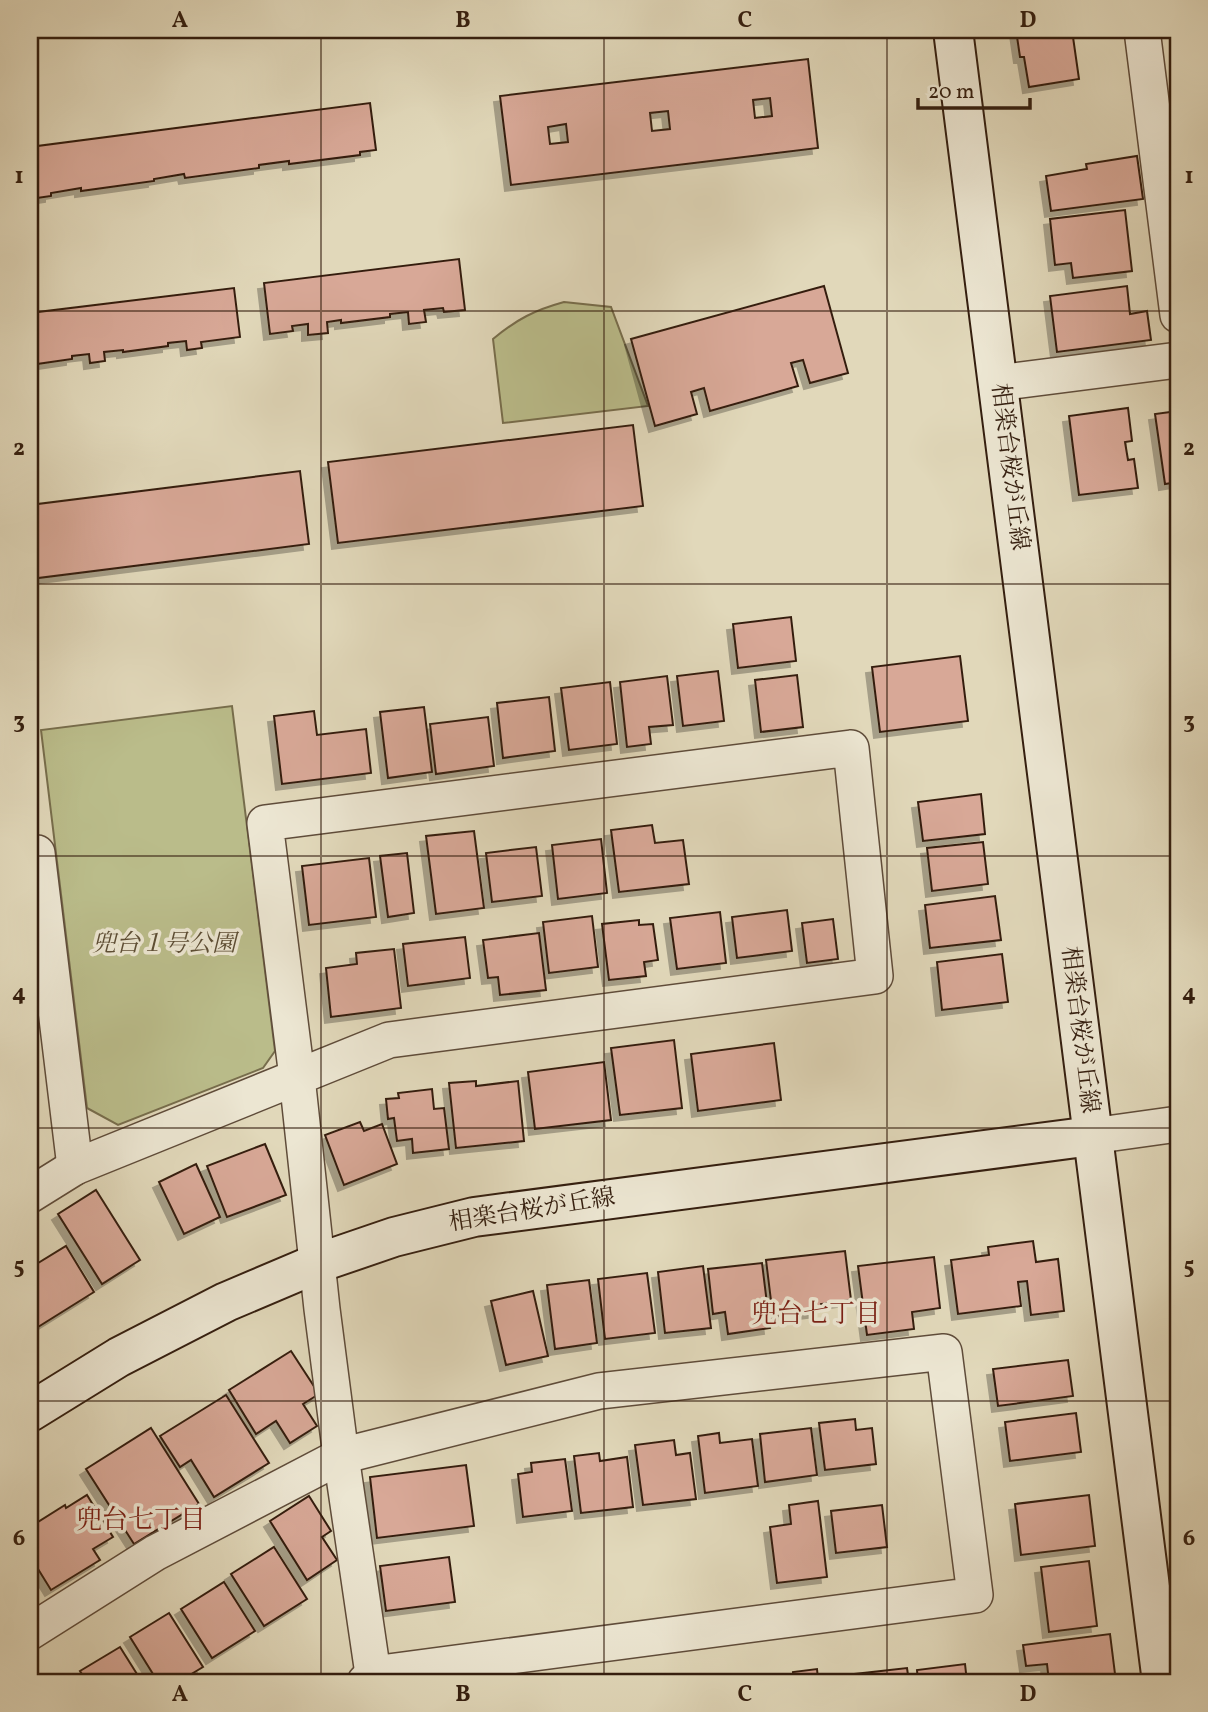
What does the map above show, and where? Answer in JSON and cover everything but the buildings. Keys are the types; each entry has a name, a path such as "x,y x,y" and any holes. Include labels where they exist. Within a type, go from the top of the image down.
{"main road":[{"name":"相楽台桜が丘線","path":"30,1412 119,1357 226,1302 318,1263 394,1237 474,1217 1092,1136 953,30"},
{"path":"1092,1136 1162,1682"}],"street":[{"path":"1142,30 1166,106 1178,314"},
{"path":"999,383 1178,360"},
{"path":"30,1195 75,1167 297,1077 389,1040 876,976 851,748 265,823 297,1077 322,1309 341,1456 372,1679 975,1595 944,1352 599,1391 341,1456 155,1553 30,1632"},
{"path":"30,854 37,853 75,1167"},
{"path":"1092,1136 1178,1124"}],"green space":[{"path":"564,302 611,307 648,406 503,423 493,339 527,316"},
{"name":"兜台１号公園","path":"232,706 275,1051 263,1068 118,1125 87,1108 41,730"}],"district":[{"name":"兜台七丁目","path":"816,1315"},
{"name":"兜台七丁目","path":"141,1521"}]}
